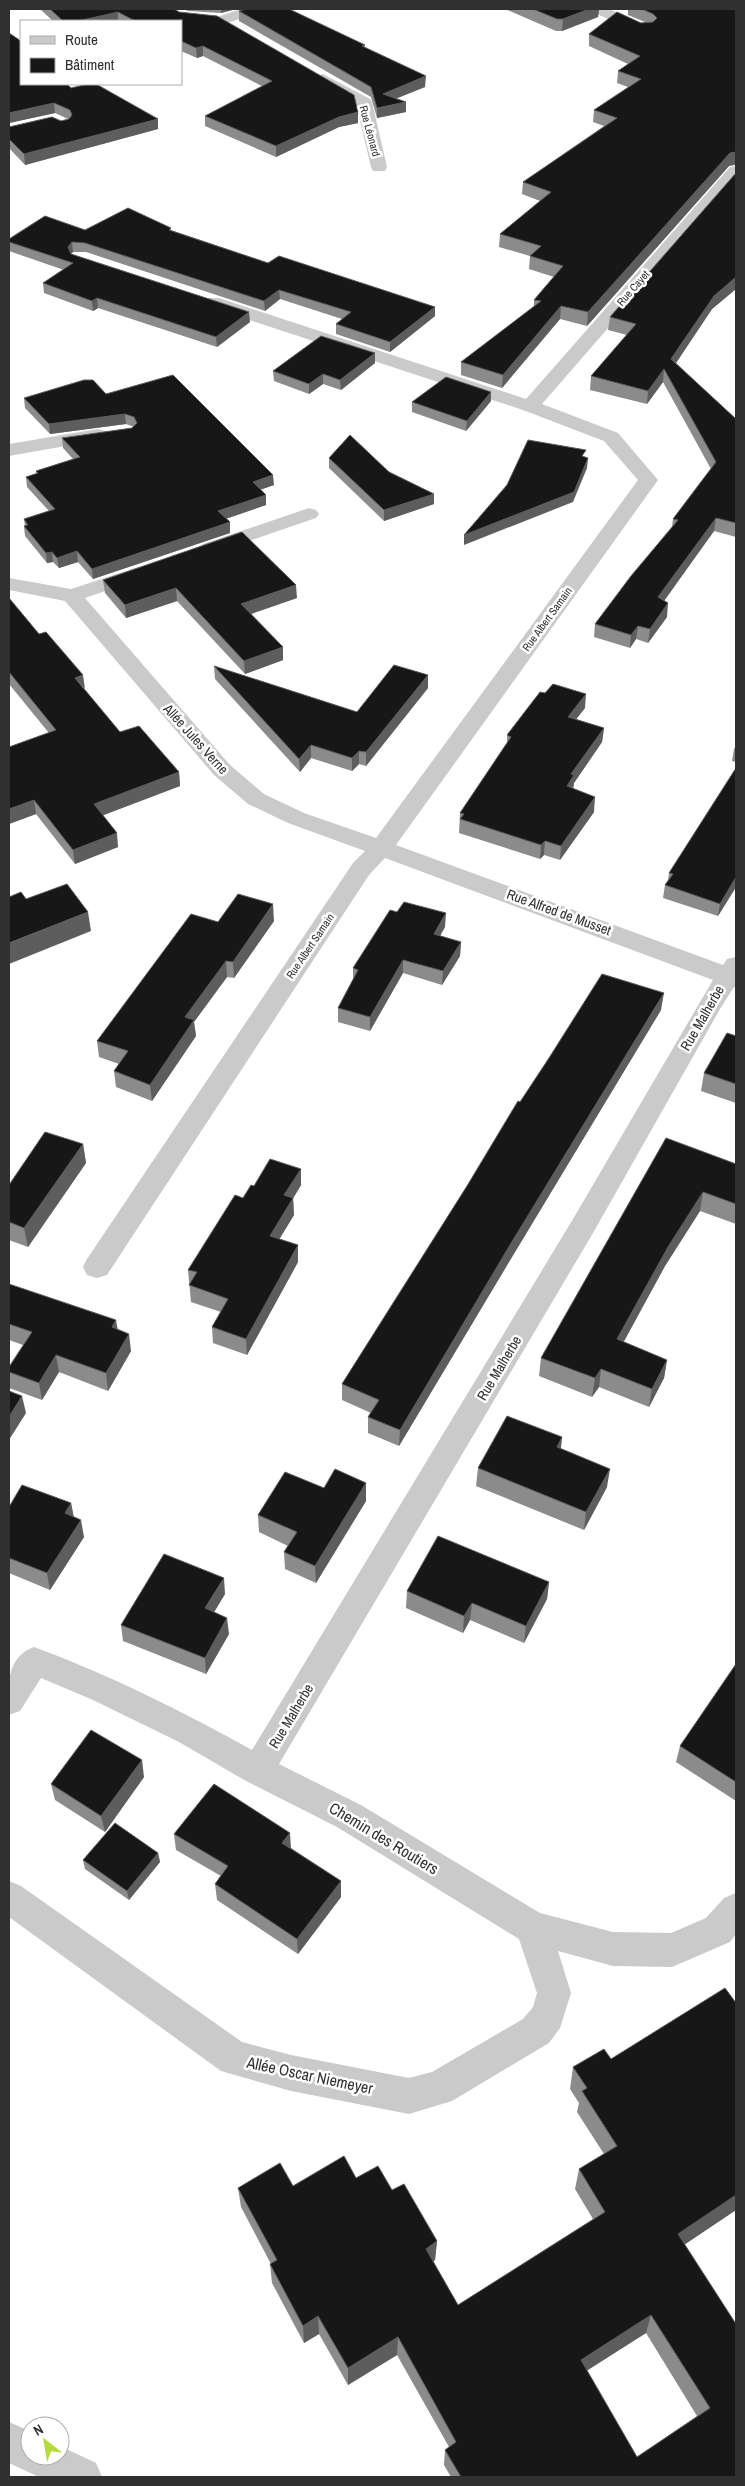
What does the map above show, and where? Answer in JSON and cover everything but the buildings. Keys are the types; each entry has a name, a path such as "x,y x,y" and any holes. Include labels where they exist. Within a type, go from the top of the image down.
{"street":[{"path":"205,19 222,20 255,9"},
{"path":"597,9 646,30"},
{"path":"222,20 238,30"},
{"name":"Rue Léonard","path":"314,73 364,102 379,167"},
{"name":"Rue Cayet","path":"530,406 736,170"},
{"name":"Rue Albert Samain","path":"97,1267 361,868 380,849 648,480 611,437 530,406 192,295"},
{"path":"9,450 77,437 116,433"},
{"path":"190,555 309,514"},
{"path":"9,584 72,596 154,568"},
{"name":"Allée Jules Verne","path":"72,596 222,770 256,799 296,818 380,849"},
{"name":"Rue Alfred de Musset","path":"380,849 733,973"},
{"name":"Rue Malherbe","path":"258,1770 584,1226 710,1004 733,973"},
{"name":"Chemin des Routiers","path":"9,1701 34,1661 104,1690 190,1732 258,1770 349,1816 533,1928 614,1948 672,1950 718,1930 736,1909"},
{"name":"Allée Oscar Niemeyer","path":"9,1896 234,2058 291,2073 409,2096 439,2088 536,2031 548,2016 554,1993 533,1928"},
{"path":"59,2466 82,2477"}]}
